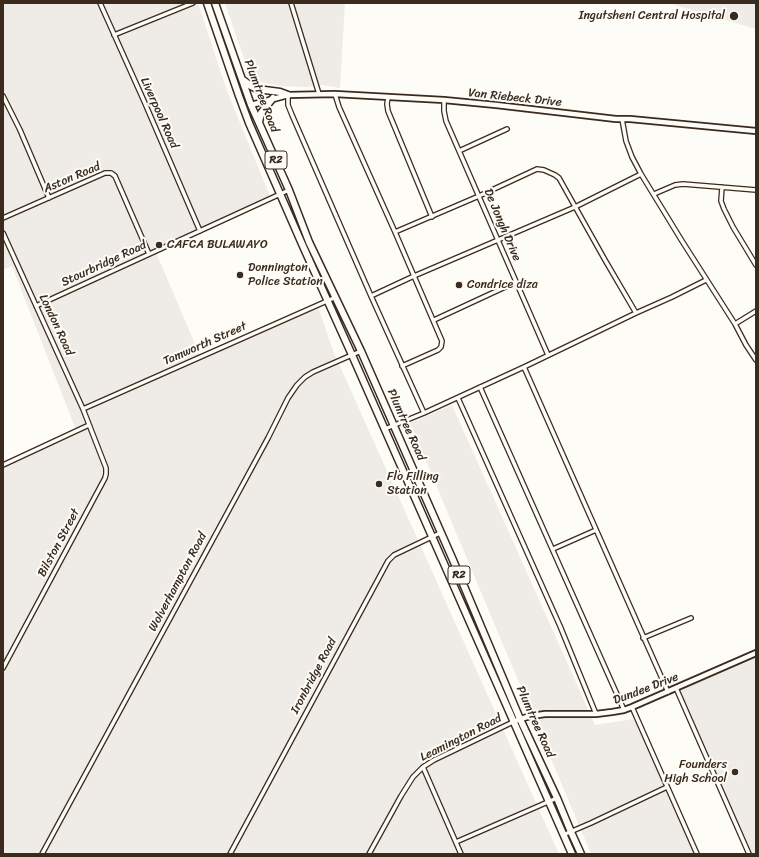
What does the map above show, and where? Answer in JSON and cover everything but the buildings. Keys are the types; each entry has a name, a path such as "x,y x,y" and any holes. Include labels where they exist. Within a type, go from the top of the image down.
{"highway":[{"name":"Plumtree Road","path":"207,3 250,123 280,193 572,854"},
{"name":"Plumtree Road","path":"216,3 251,105 289,190 309,242 336,297 394,425 520,719 581,854"},
{"path":"242,78 257,89 280,92 288,95"},
{"path":"240,96 245,102 251,105 249,112 250,123"},
{"path":"259,122 261,113 273,98"}],"street":[{"name":"Liverpool Road","path":"100,3 200,231"},
{"path":"114,35 193,3"},
{"path":"291,3 319,94"},
{"path":"335,94 339,108 442,341 440,349 402,366"},
{"name":"Van Riebeck Drive","path":"251,105 288,95 335,94 444,100 616,119 756,131"},
{"path":"288,95 288,105 292,115 424,413"},
{"path":"3,96 20,130 49,198"},
{"path":"388,97 388,110 432,217"},
{"name":"De Jongh Drive","path":"444,100 446,121 458,151 548,355"},
{"path":"622,119 626,141 641,174 756,360"},
{"path":"458,151 507,129"},
{"path":"395,232 432,217 537,169 544,170 559,178 636,313"},
{"name":"Aston Road","path":"3,218 106,173 110,173 115,176 149,254"},
{"path":"371,296 575,207 641,174"},
{"path":"654,194 678,184 756,190"},
{"path":"722,187 721,201 724,209 756,265"},
{"name":"Stourbridge Road","path":"36,306 289,190"},
{"name":"London Road","path":"3,233 89,425"},
{"path":"385,429 458,398 706,280"},
{"path":"434,320 516,282"},
{"name":"Tamworth Street","path":"83,409 336,297"},
{"path":"735,324 756,311"},
{"name":"Wolverhampton Road","path":"42,854 268,438 288,398 297,385 313,372 361,351"},
{"path":"524,367 668,692"},
{"path":"480,387 624,710"},
{"path":"458,398 560,626 596,714"},
{"path":"3,465 89,425"},
{"name":"Bilston Street","path":"3,668 105,478 106,468 89,425"},
{"path":"553,549 596,530"},
{"name":"Ironbridge Road","path":"230,854 388,561 394,555 440,533"},
{"path":"643,638 691,618"},
{"name":"Dundee Drive","path":"513,722 520,719 545,714 596,714 624,710 756,653"},
{"path":"676,688 749,854"},
{"path":"632,707 697,854"},
{"name":"Leamington Road","path":"369,854 404,790 413,777 423,767 434,760 513,722"},
{"path":"423,767 462,854"},
{"path":"563,835 667,788"},
{"path":"456,842 557,798"}],"shaded area":[{"path":"3,3 198,3 227,91 270,196 155,250 201,358 318,307 334,353 559,854 3,854 3,462 76,430 12,266 3,270"},
{"path":"225,3 345,3 340,88 323,85 307,87 280,86 261,82 250,76"},
{"name":"Ingutsheni Central Hospital","path":"668,3 756,3 756,29"},
{"path":"452,405 595,725 634,719 695,854 591,854 410,423"},
{"name":"Founders High School","path":"756,657 756,854 751,854 678,690"}],"place":[{"name":"Ingutsheni Central Hospital","path":"734,16"},
{"name":"CAFCA BULAWAYO","path":"159,245"},
{"name":"Donnington Police Station","path":"240,275"},
{"name":"Condrice diza","path":"459,285"},
{"name":"Flo Filling Station","path":"379,484"},
{"name":"Founders High School","path":"735,772"}]}
